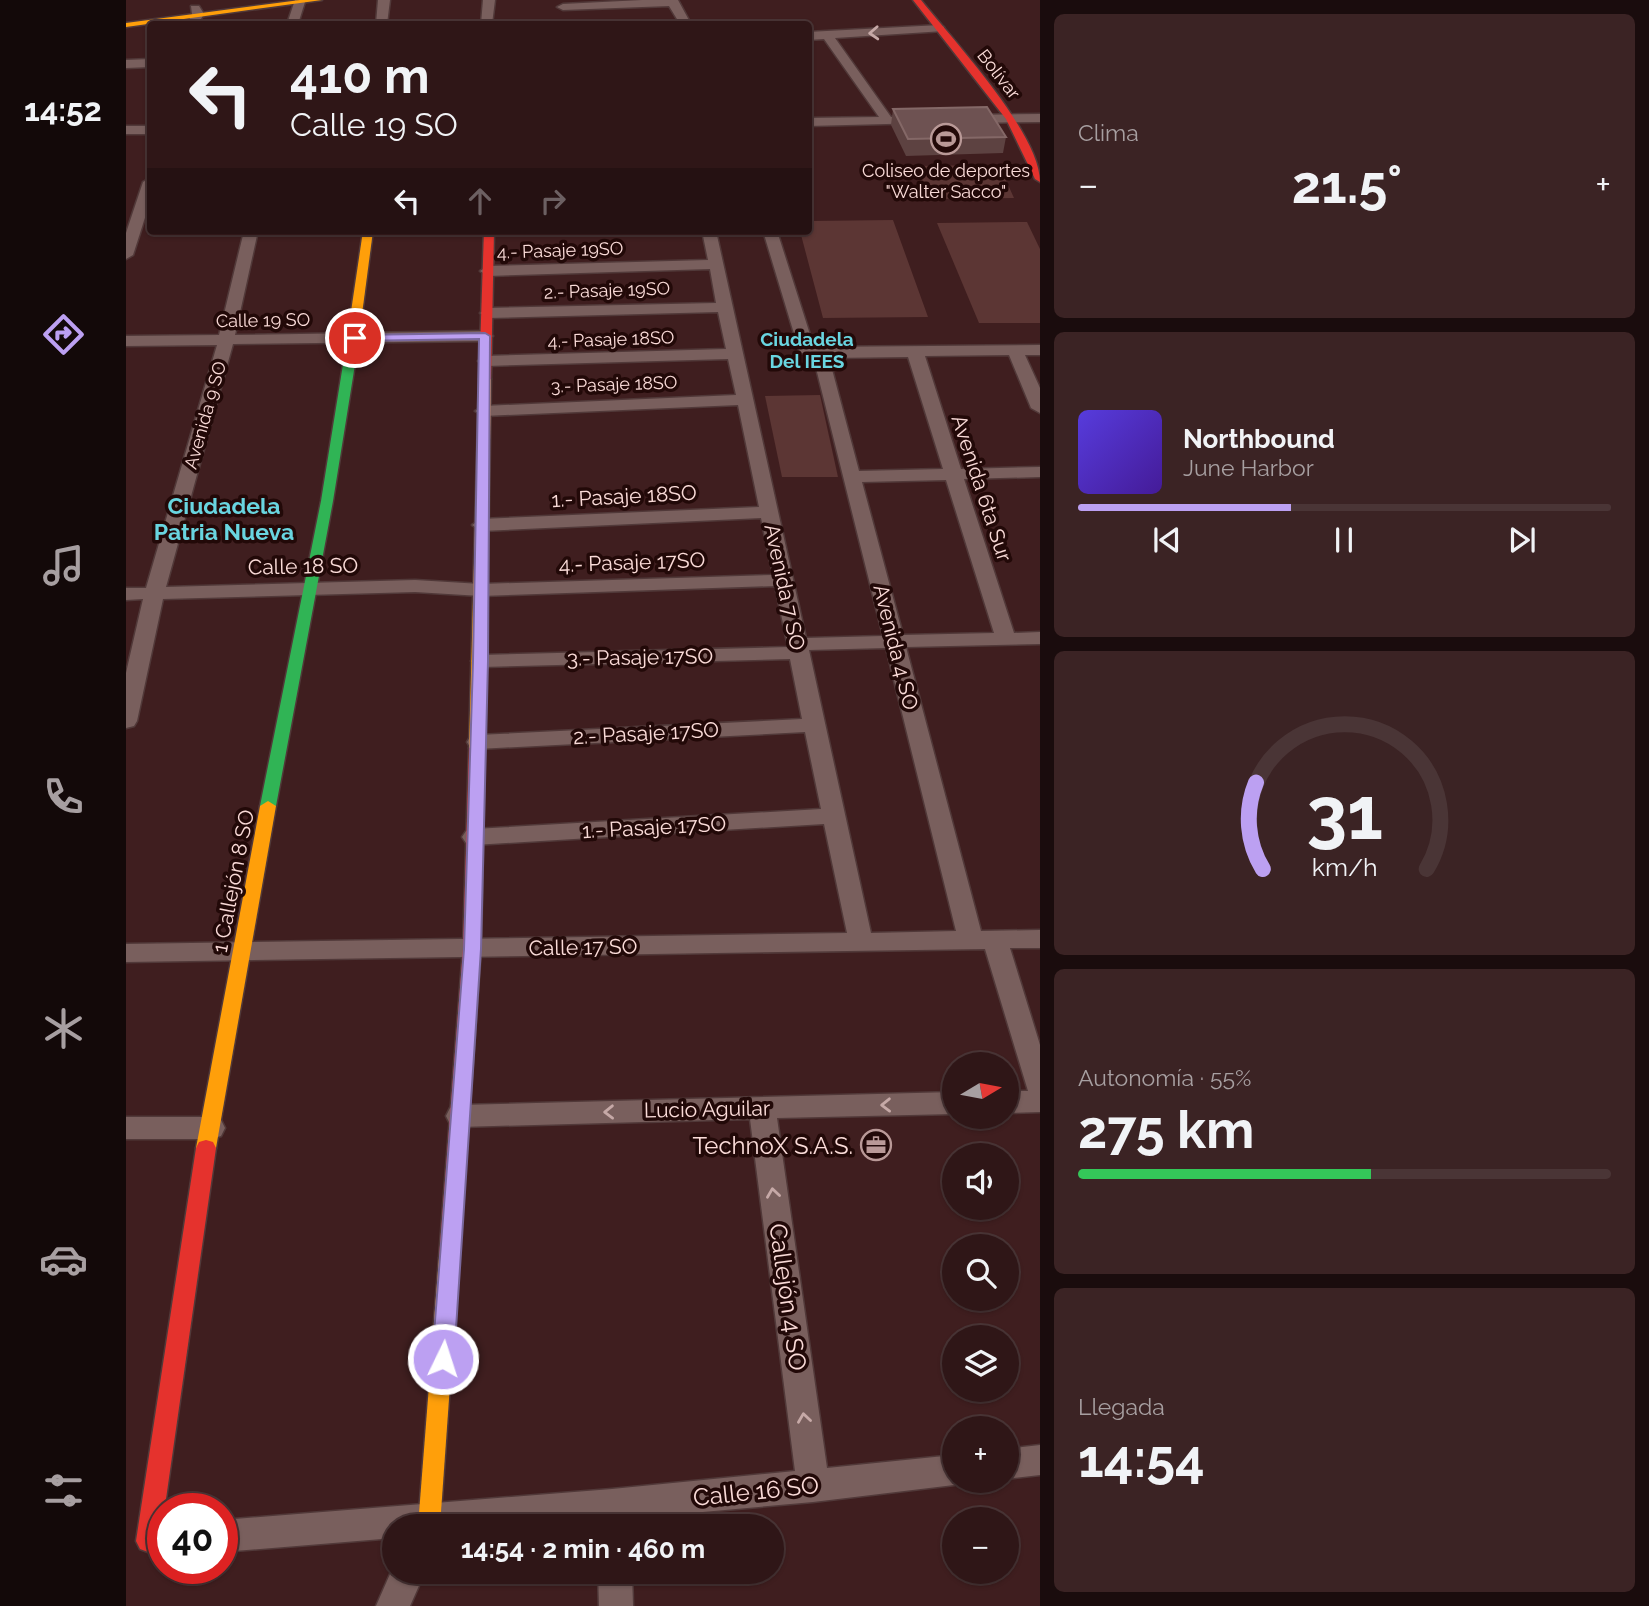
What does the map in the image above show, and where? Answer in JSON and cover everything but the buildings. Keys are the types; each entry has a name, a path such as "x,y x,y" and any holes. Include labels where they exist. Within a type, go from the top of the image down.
{"street":[{"path":"126,25 258,0"},
{"path":"126,18 318,0"},
{"path":"382,21 384,0"},
{"path":"487,21 489,0"},
{"name":"Bolívar","path":"917,0 1010,118 1040,179"},
{"path":"563,7 673,1 683,21"},
{"path":"293,21 299,2"},
{"path":"812,36 940,29"},
{"path":"827,35 888,121"},
{"path":"126,64 147,63"},
{"path":"956,120 1040,118"},
{"path":"812,121 929,120"},
{"path":"126,130 147,130"},
{"path":"126,255 130,227 147,189"},
{"name":"Avenida 9 SO","path":"126,721 154,593 226,340 250,235"},
{"name":"1 Callejón 8 SO","path":"146,1542 240,951 312,589 355,338 368,235"},
{"path":"432,1514 472,949 481,661 481,525 489,235"},
{"name":"Avenida 7 SO","path":"710,235 861,942"},
{"name":"Avenida 4 SO","path":"771,235 813,352 852,477 894,641 983,940 1040,1088"},
{"name":"4.- Pasaje 19SO","path":"488,271 717,264"},
{"name":"2.- Pasaje 19SO","path":"488,313 726,307"},
{"name":"Calle 19 SO","path":"126,341 485,336"},
{"path":"1015,350 1040,408"},
{"path":"813,352 1040,350"},
{"name":"Avenida 6ta Sur","path":"915,352 1006,639"},
{"name":"4.- Pasaje 18SO","path":"486,361 736,354"},
{"name":"3.- Pasaje 18SO","path":"484,411 746,400"},
{"path":"852,477 1040,472"},
{"name":"1.- Pasaje 18SO","path":"481,525 769,512"},
{"name":"4.- Pasaje 17SO","path":"481,590 783,580"},
{"name":"Calle 18 SO","path":"126,594 415,586 481,590"},
{"name":"3.- Pasaje 17SO","path":"481,661 798,648 894,641 1040,638"},
{"name":"2.- Pasaje 17SO","path":"478,742 814,725"},
{"name":"1.- Pasaje 17SO","path":"474,837 834,816"},
{"name":"Calle 17 SO","path":"126,953 1040,939"},
{"path":"1019,1102 1040,1101"},
{"name":"Lucio Aguilar","path":"460,1116 942,1103"},
{"name":"Callejón 4 SO","path":"762,1108 813,1486"},
{"path":"126,1128 211,1128"},
{"path":"1019,1462 1040,1460"},
{"name":"Calle 16 SO","path":"625,1514 813,1486 942,1471"},
{"name":"Calle 16 SO","path":"238,1535 382,1526"},
{"path":"393,1606 403,1584"},
{"path":"615,1584 616,1606"}],"shaded area":[{"path":"999,165 1014,198 925,199 912,166"},
{"path":"893,220 928,317 823,318 801,235 812,235 812,221"},
{"path":"1027,222 1040,249 1040,323 979,323 937,223"},
{"path":"820,395 838,477 782,477 765,396"}],"traffic: fast":[{"path":"268,806 327,501 351,352"}],"traffic: slow":[{"path":"157,21 318,0"},
{"path":"126,25 147,22"},
{"path":"351,352 367,235"},
{"path":"477,748 485,379"},
{"path":"206,1148 268,806"},
{"path":"430,1514 449,1258"}],"traffic: jam":[{"path":"917,0 1010,118 1040,179"},
{"path":"485,379 489,235"},
{"path":"449,1258 472,949 477,748"},
{"path":"155,1493 206,1148"}],"place":[{"name":"Coliseo de deportes \"Walter Sacco\"","path":"946,139"},
{"name":"TechnoX S.A.S.","path":"876,1145"}],"district":[{"name":"Ciudadela Del IEES","path":"807,350"},
{"name":"Ciudadela Patria Nueva","path":"224,518"}],"route":[{"path":"355,338 485,336 481,661 472,949 443,1359"}]}
